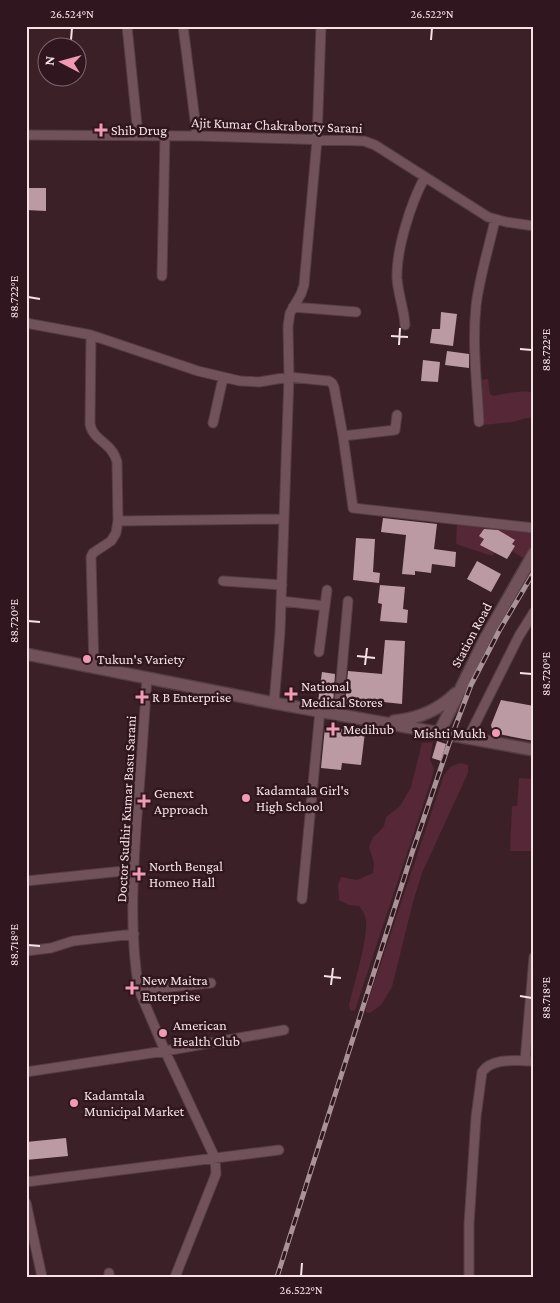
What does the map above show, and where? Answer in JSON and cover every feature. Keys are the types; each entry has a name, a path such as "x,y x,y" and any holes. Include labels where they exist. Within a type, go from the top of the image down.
{"main road":[{"name":"Station Road","path":"439,733 485,639 534,553"},
{"path":"26,654 274,703 534,750"},
{"path":"365,719 390,721 414,717 440,706 460,689"}],"street":[{"path":"127,26 138,135"},
{"path":"183,26 196,136"},
{"path":"274,703 282,585 289,377 288,326 293,307 304,285 317,140 321,26"},
{"name":"Ajit Kumar Chakraborty Sarani","path":"26,135 196,136 372,143 495,220 534,226"},
{"path":"162,276 165,136"},
{"path":"405,325 397,279 398,261 415,196 425,177"},
{"path":"480,422 474,340 476,304 495,220"},
{"path":"293,307 356,312"},
{"path":"26,323 91,336 222,378 249,382 289,377 325,380 332,383 343,436 353,508 534,528"},
{"path":"91,336 91,431 110,447 115,455 117,462 118,521 114,538 91,557 94,666"},
{"path":"213,422 222,378"},
{"path":"343,436 395,430 397,415"},
{"path":"118,521 284,520"},
{"path":"223,581 282,585"},
{"path":"320,652 327,590"},
{"path":"281,601 325,606"},
{"path":"338,714 348,601"},
{"path":"468,738 534,612"},
{"name":"Doctor Sudhir Kumar Basu Sarani","path":"147,677 134,870 134,934 139,990 215,1158"},
{"path":"302,899 320,711"},
{"path":"26,880 134,870"},
{"path":"26,951 51,948 72,941 134,934"},
{"path":"469,1277 468,1224 476,1117 482,1072 484,1068 496,1062 529,1061 534,957"},
{"path":"139,990 211,983"},
{"path":"26,1072 165,1051 284,1030"},
{"path":"26,1182 279,1150"},
{"path":"174,1277 216,1174 215,1158"},
{"path":"26,1203 42,1277"}],"shaded area":[{"path":"488,379 490,394 493,396 519,392 534,393 534,418 483,425 481,423 480,380"},
{"path":"457,521 534,529 534,541 523,558 502,545 492,556 456,544"},
{"path":"433,742 430,760 434,768 432,778 355,1010 352,1011 349,1005 363,950 366,920 359,906 349,905 339,900 338,885 341,877 357,880 373,873 374,863 369,847 373,837 384,826 386,817 400,806 411,787 422,743"},
{"path":"460,763 468,765 468,773 422,873 392,987 381,1005 370,1013 366,1012 366,1007 444,775 450,767"},
{"path":"519,778 534,779 534,851 510,851 512,806 517,806"}],"building":[{"path":"26,188 46,188 46,211 26,210"},
{"path":"441,312 457,314 453,346 430,343 432,329 440,329"},
{"path":"447,351 469,354 469,368 445,365"},
{"path":"423,360 440,362 438,382 421,381"},
{"path":"383,518 437,524 434,549 456,552 455,567 432,564 431,573 415,571 415,575 402,574 406,535 381,532"},
{"path":"484,529 498,530 515,540 512,544 515,546 507,559 480,545 484,539 479,536"},
{"path":"356,538 375,539 373,572 380,573 379,583 353,580"},
{"path":"477,561 501,574 491,592 467,579"},
{"path":"380,585 405,587 403,609 408,610 407,623 380,621 382,604 378,603"},
{"path":"385,640 405,641 402,704 365,700 364,706 345,704 348,671 382,674"},
{"path":"322,672 335,674 333,704 318,702"},
{"path":"501,700 534,706 534,741 493,733 491,725"},
{"path":"325,727 365,732 361,765 342,763 341,770 321,768"},
{"path":"437,741 446,744 441,761 432,758"},
{"path":"66,1138 68,1156 26,1160 26,1142"}],"railway":[{"path":"277,1277 412,853 452,735 471,685 499,631 534,572"}],"place":[{"name":"Shib Drug","path":"101,130"},
{"name":"Tukun's Variety","path":"87,659"},
{"name":"National Medical Stores","path":"291,694"},
{"name":"R B Enterprise","path":"142,697"},
{"name":"Medihub","path":"333,729"},
{"name":"Mishti Mukh","path":"496,733"},
{"name":"Kadamtala Girl's High School","path":"246,798"},
{"name":"Genext Approach","path":"144,801"},
{"name":"North Bengal Homeo Hall","path":"139,874"},
{"name":"New Maitra Enterprise","path":"132,988"},
{"name":"American Health Club","path":"163,1033"},
{"name":"Kadamtala Municipal Market","path":"74,1103"}]}
